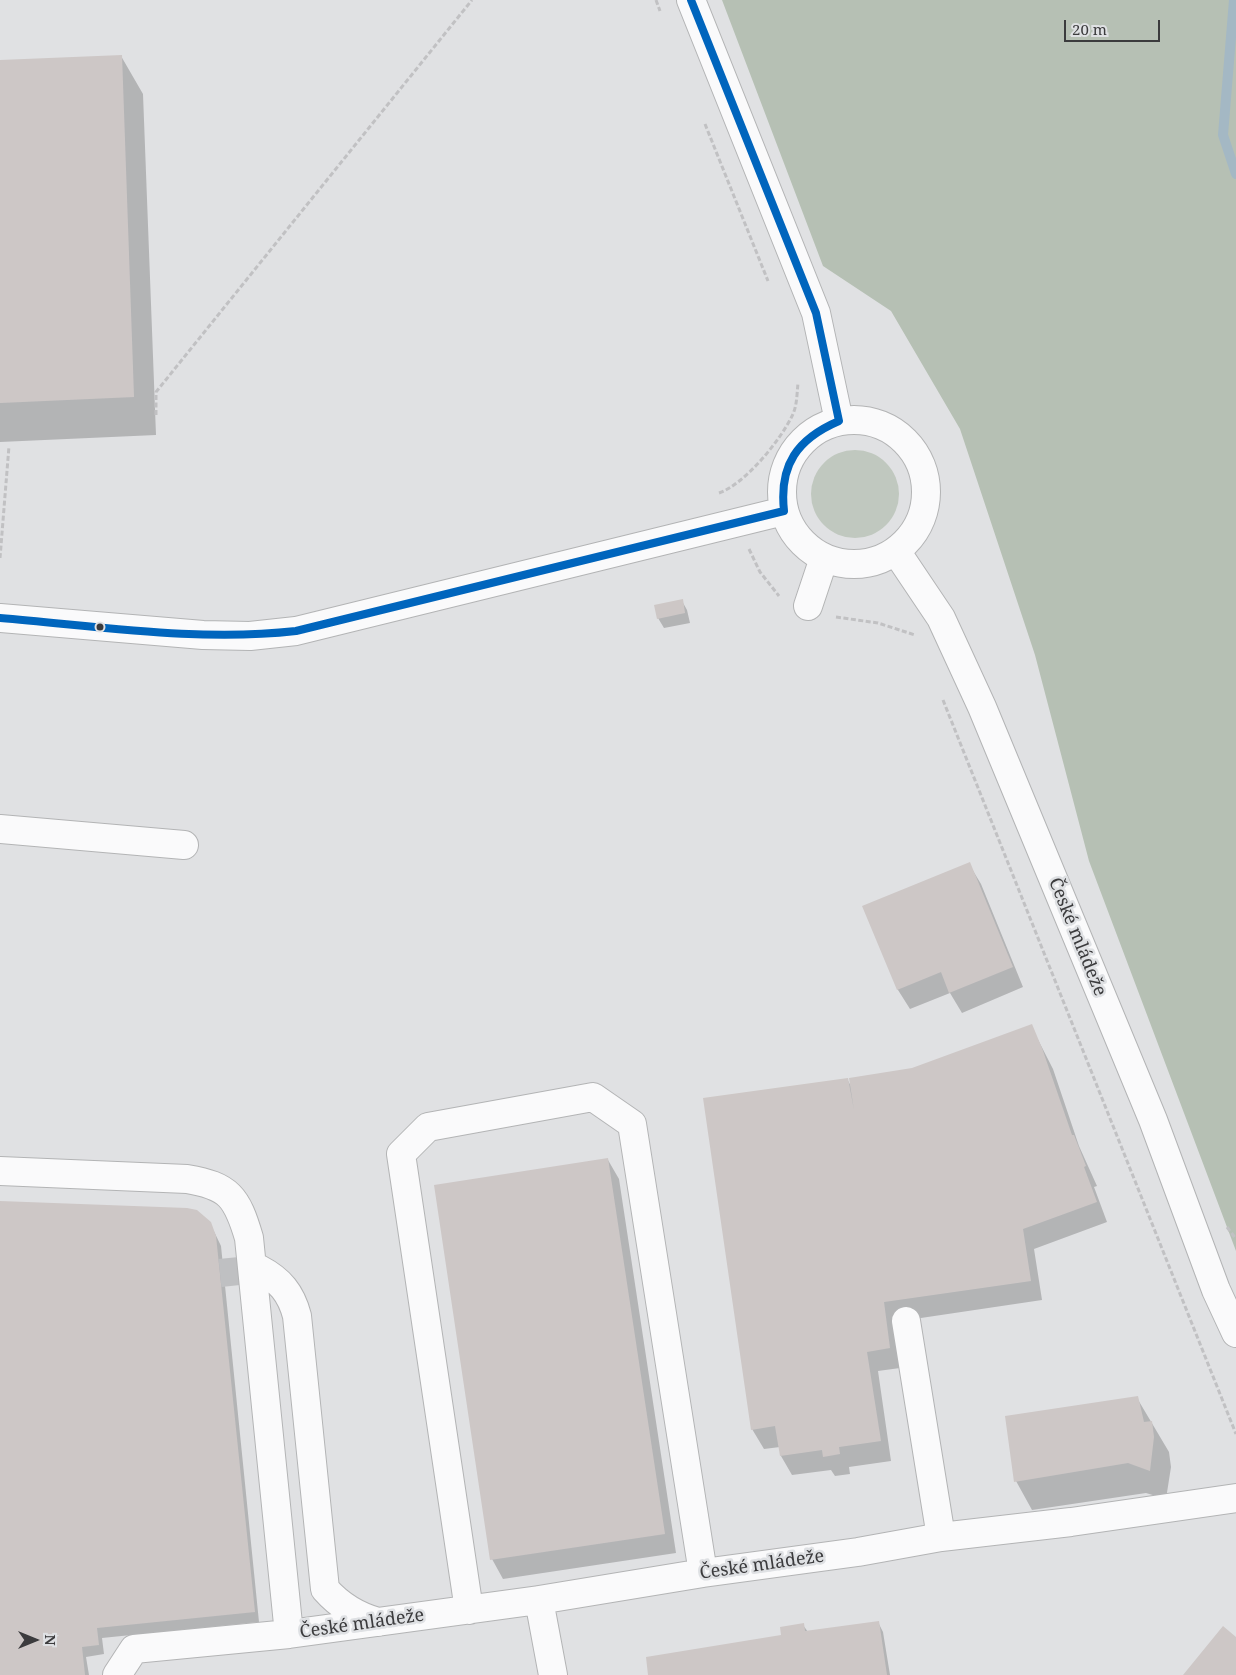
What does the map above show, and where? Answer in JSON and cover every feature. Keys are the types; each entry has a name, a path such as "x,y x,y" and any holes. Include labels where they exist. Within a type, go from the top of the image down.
{"street":[{"path":"691,0 816,314 839,422"},
{"path":"864,421 887,428 912,449 925,479 926,495 923,512 908,540 896,551 870,563 857,565 843,564 824,558 809,549 796,536 784,511 781,497 782,482 792,454 812,433 839,422 864,421"},
{"path":"0,618 203,635 250,636 296,631 784,511"},
{"name":"České mládeže","path":"896,551 941,618 982,707 1153,1120 1216,1290 1236,1333"},
{"path":"808,606 824,558"},
{"path":"0,829 184,845"},
{"path":"469,1610 401,1154 428,1127 594,1097 632,1124 703,1573"},
{"path":"0,1171 187,1179 211,1183 228,1194 237,1206 249,1238 289,1634"},
{"path":"259,1269 272,1276 284,1286 290,1295 297,1316 325,1588 344,1607 378,1622"},
{"path":"906,1321 941,1537"},
{"name":"České mládeže","path":"118,1675 134,1650 289,1634 469,1610 703,1573 858,1552 941,1537 1071,1522 1236,1498"},
{"path":"539,1600 553,1675"}],"path":[{"path":"156,415 156,392 472,0"},
{"path":"656,0 663,18"},
{"path":"702,118 771,289"},
{"path":"718,494 727,490 759,463 793,413 800,377"},
{"path":"0,558 9,446"},
{"path":"727,490 736,524 760,572 776,595 837,617 878,623 917,635"},
{"path":"942,699 1236,1434"}],"shaded area":[{"path":"722,0 1236,0 1236,1251 1089,861 1035,655 960,429 891,311 823,266"},
{"path":"855,450 872,453 886,463 896,477 899,494 896,511 886,525 872,535 855,538 838,535 824,525 814,511 811,494 814,477 824,463 838,453"}],"building":[{"path":"122,55 134,397 0,403 0,60"},
{"path":"683,599 685,613 657,619 654,605"},
{"path":"970,862 1013,967 949,993 941,972 897,990 862,906"},
{"path":"1032,1024 1072,1135 1074,1135 1086,1166 1084,1167 1097,1202 1023,1229 1031,1281 884,1302 890,1348 867,1352 881,1441 839,1447 840,1454 823,1457 822,1450 780,1456 775,1426 751,1430 703,1098 848,1078 854,1110 849,1078 912,1068"},
{"path":"608,1158 665,1534 490,1560 434,1185"},
{"path":"0,1201 187,1208 197,1210 211,1222 216,1236 255,1612 97,1628 99,1645 82,1647 85,1675 0,1675"},
{"path":"1138,1396 1144,1422 1152,1421 1154,1437 1150,1471 1128,1463 1014,1482 1005,1416"},
{"path":"879,1621 887,1675 648,1675 646,1657 781,1635 780,1627 804,1623 805,1631"},
{"path":"1223,1626 1236,1637 1236,1675 1183,1675"}],"waterway":[{"path":"1234,0 1223,135 1236,174"}],"tunnel":[{"path":"220,1273 259,1269"}],"transit line":[{"path":"0,618 185,634 222,635 296,631 784,511 783,495 785,480 788,467 794,456 812,436 839,421 816,313 691,0"}]}
